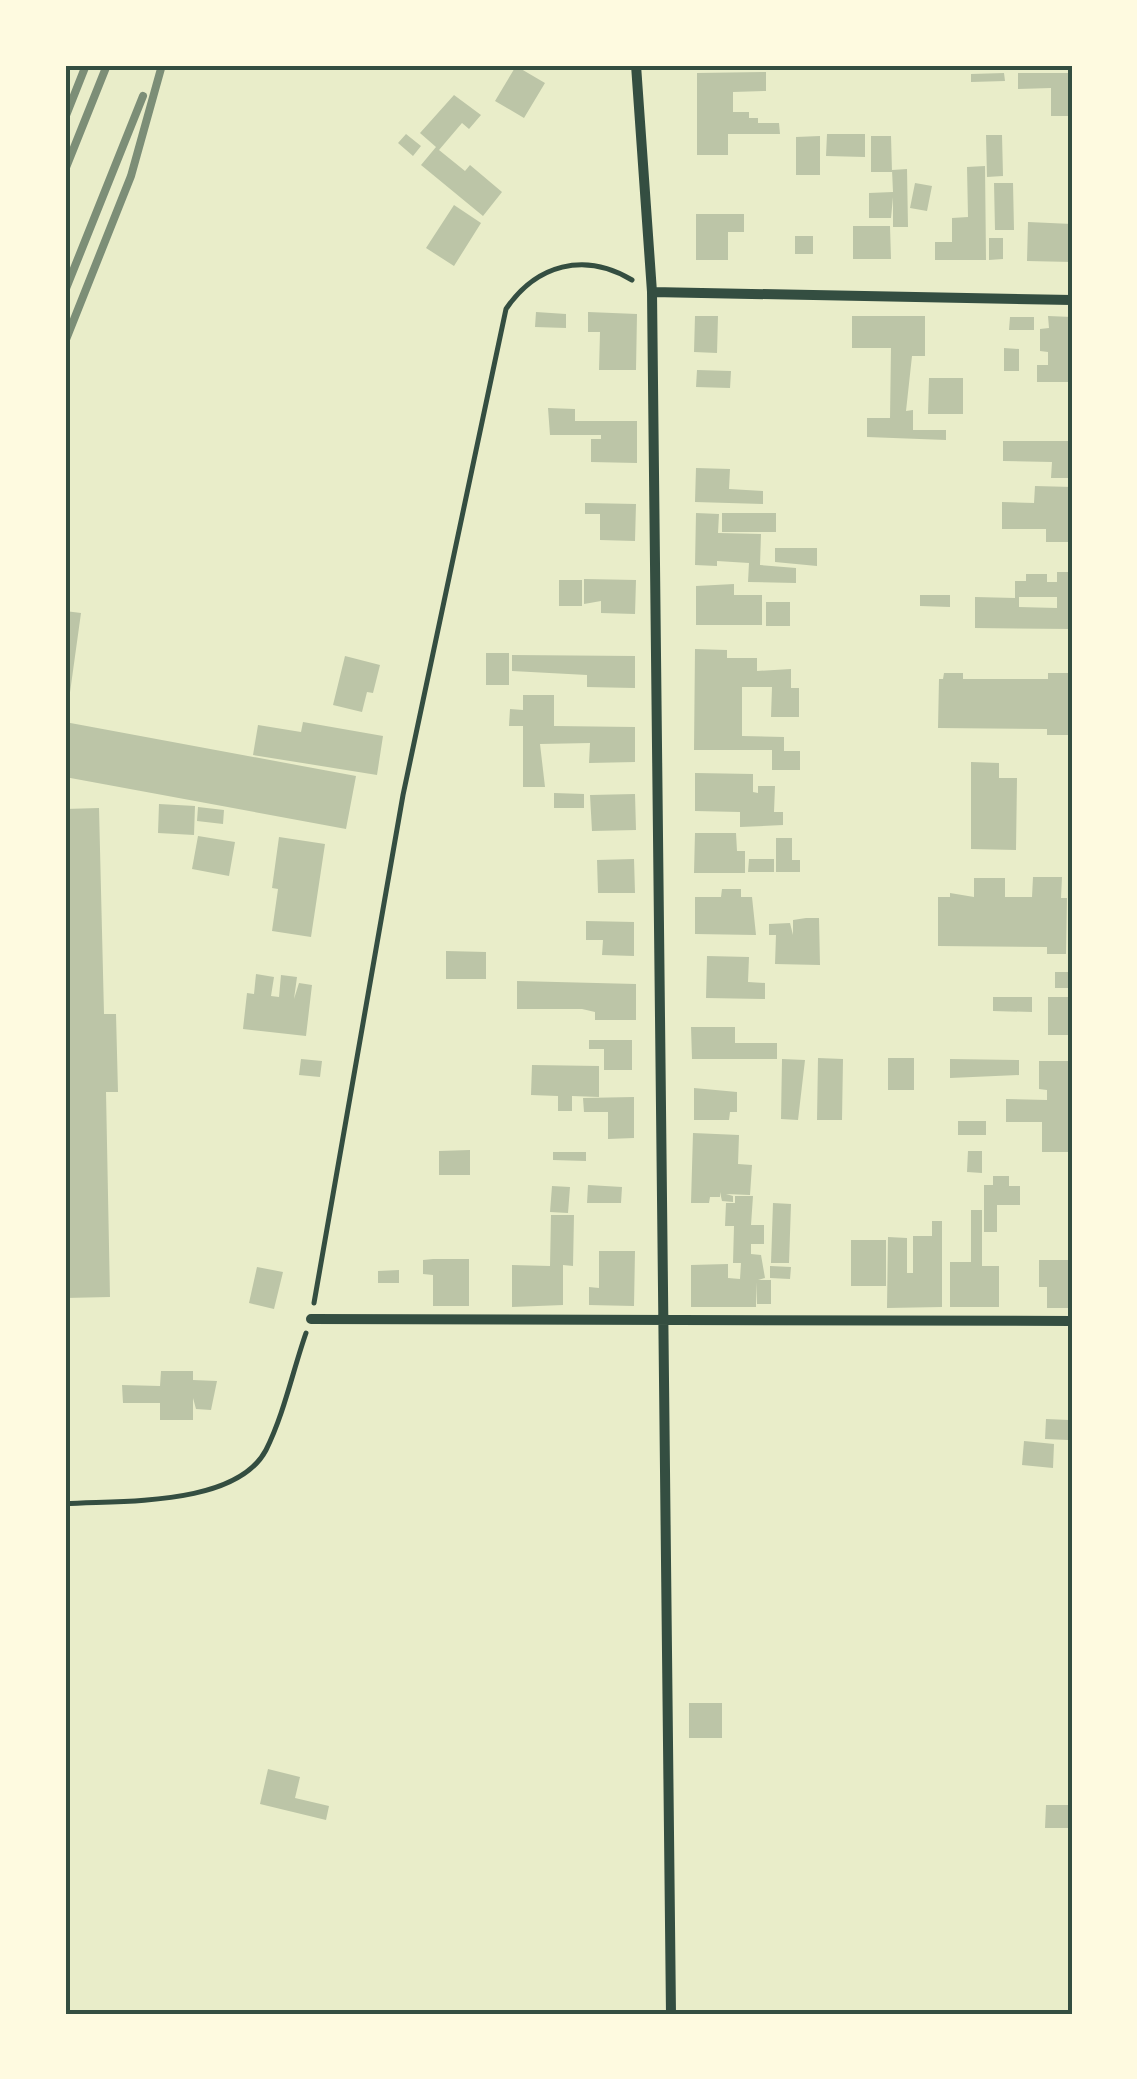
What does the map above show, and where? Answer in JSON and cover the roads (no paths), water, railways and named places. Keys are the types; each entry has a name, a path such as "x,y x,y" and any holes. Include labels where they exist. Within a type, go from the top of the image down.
{"street":[{"path":"636,65 652,292 671,2014"},
{"path":"652,292 1072,300"},
{"path":"311,1319 1072,1321"}],"railway":[{"path":"65,118 86,65"},
{"path":"65,170 107,65"},
{"path":"65,342 131,176 162,65"},
{"path":"65,291 143,96"}]}
